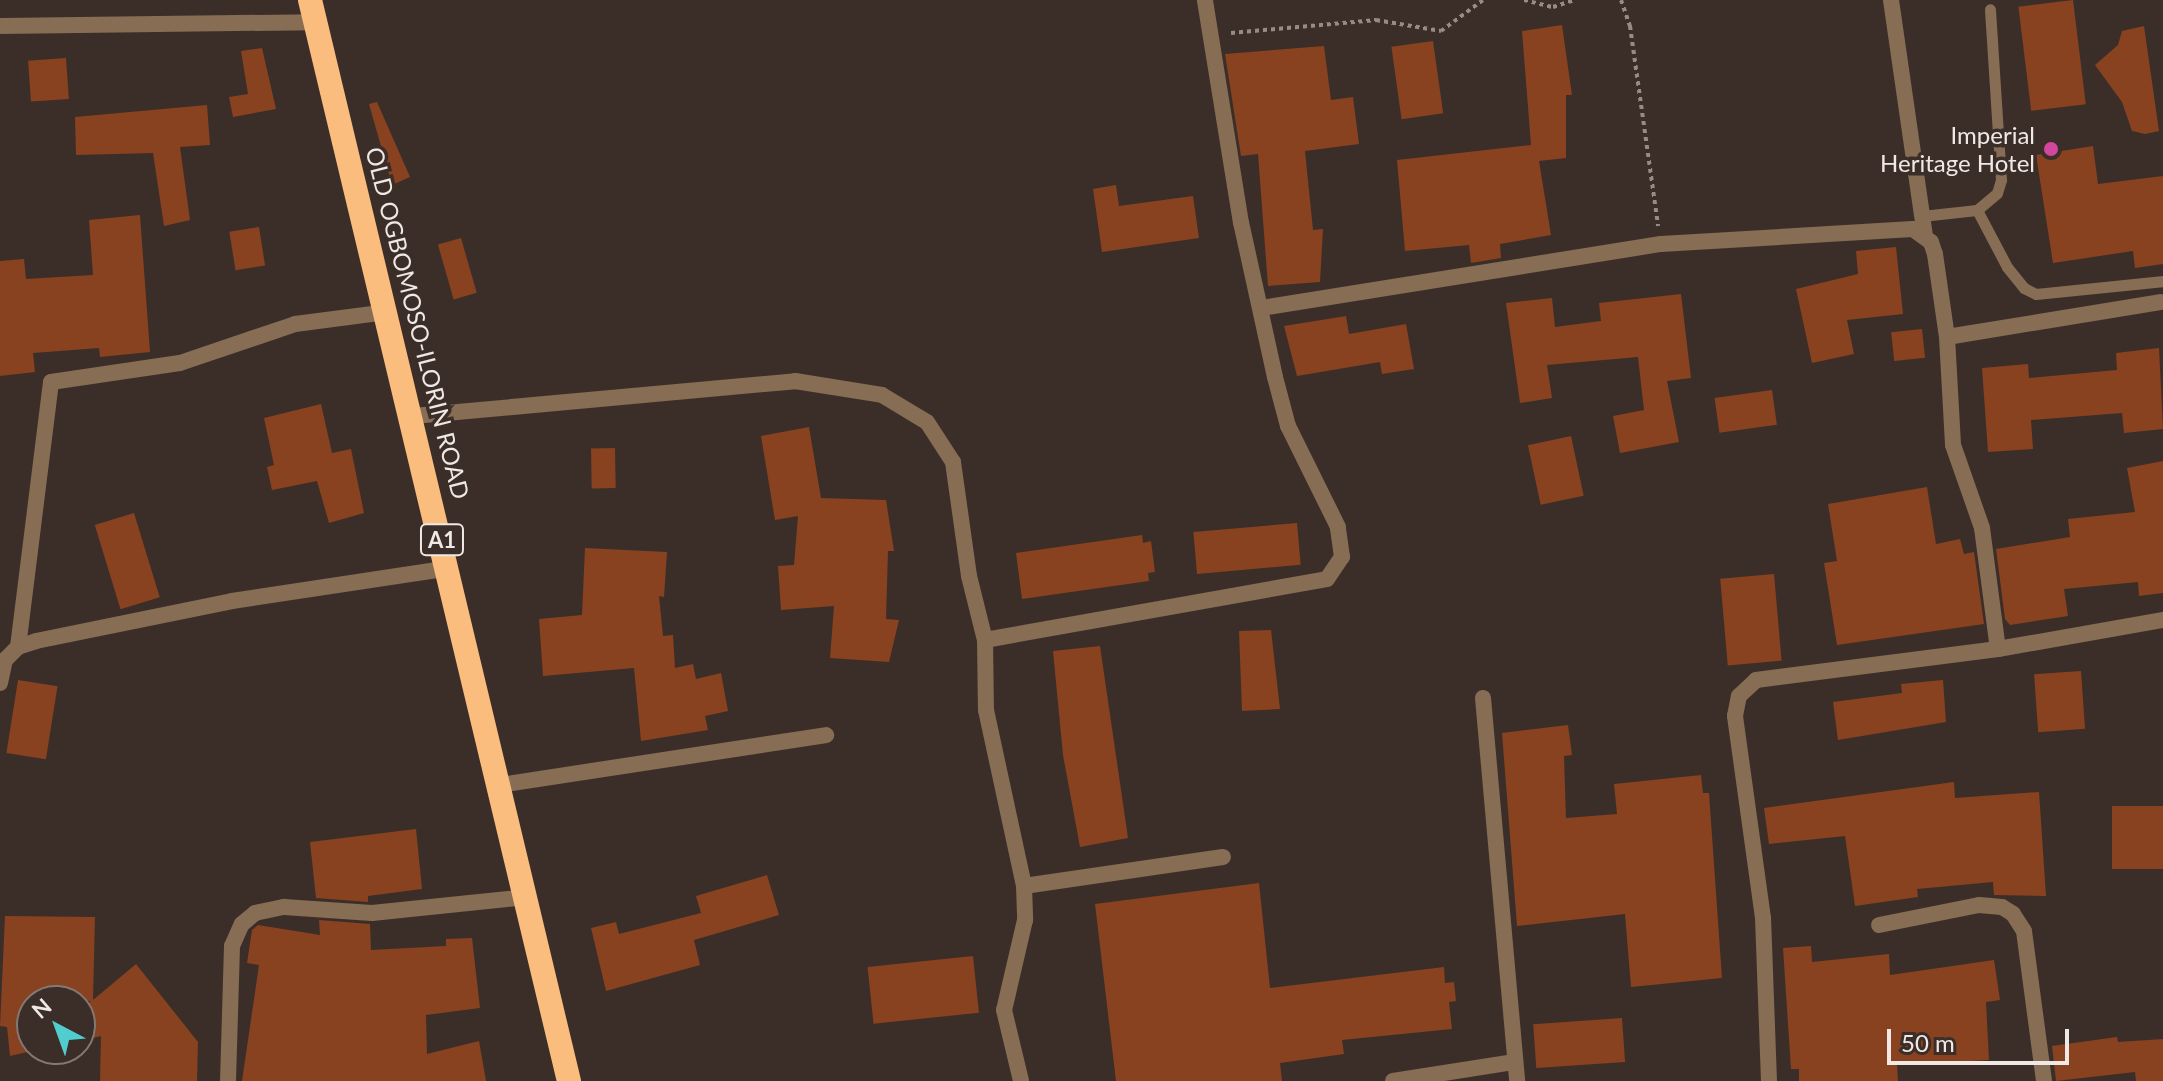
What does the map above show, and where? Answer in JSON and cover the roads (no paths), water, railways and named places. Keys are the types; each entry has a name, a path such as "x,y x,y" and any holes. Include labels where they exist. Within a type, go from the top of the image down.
{"highway":[{"name":"OLD OGBOMOSO-ILORIN ROAD","path":"312,11 413,416 569,1081"}],"street":[{"path":"985,640 1327,579 1337,571 1342,557 1338,527 1288,426 1241,223 1205,0"},
{"path":"1891,0 1925,236 1935,254 1947,337 1953,445 1982,528 1998,649"},
{"path":"0,26 312,11"},
{"path":"1261,308 1661,244 1895,228 1925,236"},
{"path":"1947,337 2160,302"},
{"path":"18,647 51,382 180,363 295,324 388,312"},
{"path":"413,416 795,381 882,395 927,422 953,462 969,576 985,640 986,710 1024,886 1025,920 1004,1010 1021,1081"},
{"path":"0,683 5,660 18,647 232,601 449,568"},
{"path":"1769,1081 1763,918 1735,716 1739,696 1756,680 1998,649 2163,620"},
{"path":"1483,698 1517,1081"},
{"path":"500,785 826,735"},
{"path":"1024,886 1223,857"},
{"path":"228,1081 232,946 242,924 255,913 284,907 372,913 526,897"},
{"path":"1879,925 1979,905 2002,907 2013,914 2024,931 2044,1081"},
{"path":"1393,1081 1515,1062"}],"lane":[{"path":"1922,216 1977,210 1997,193 2001,180 1990,9"},
{"path":"1977,210 2007,267 2024,288 2036,294 2163,281"}],"place":[{"name":"Imperial Heritage Hotel","path":"2051,149"}]}
